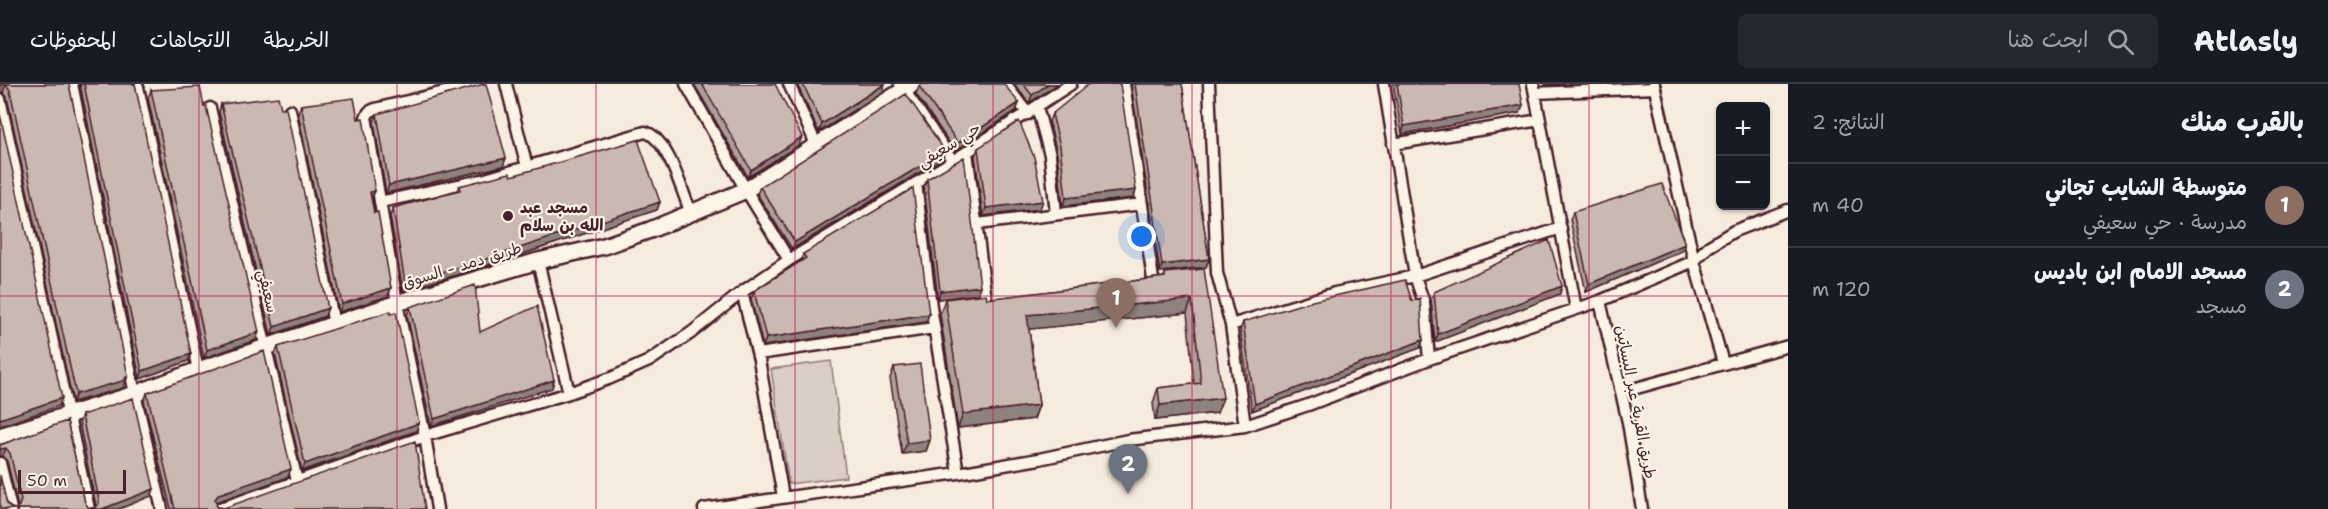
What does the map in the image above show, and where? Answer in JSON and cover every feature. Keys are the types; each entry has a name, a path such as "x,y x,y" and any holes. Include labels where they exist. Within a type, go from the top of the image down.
{"main road":[{"name":"طريق دمد - السوق","path":"0,436 135,394 198,370 397,303 538,261 604,246 691,213 746,190 906,86"}],"street":[{"path":"72,84 159,508"},
{"path":"437,509 425,436 397,303 366,122 369,112 477,84"},
{"path":"506,84 527,167"},
{"path":"686,84 789,260"},
{"path":"789,84 816,144"},
{"path":"1005,84 1032,110 1050,155 1056,214"},
{"name":"حي سعيفي","path":"958,473 934,328 936,306 916,183 1071,84"},
{"path":"1124,84 1142,204 1148,280 1170,278"},
{"path":"1209,84 1217,273 1231,325 1245,426"},
{"path":"1384,84 1414,276 1424,303 1429,359"},
{"path":"906,86 953,161"},
{"path":"1576,309 1534,89 1655,86 1694,261 1723,363"},
{"path":"138,87 198,370"},
{"path":"0,99 89,509"},
{"name":"سعيفي","path":"210,108 297,481"},
{"path":"290,110 334,324"},
{"path":"1393,144 1540,120"},
{"path":"380,202 483,180 637,134 650,134 661,143 666,152 691,213"},
{"path":"967,152 986,300"},
{"path":"219,509 425,436 569,393 649,361 691,333 742,292 789,260 916,183"},
{"path":"977,224 1142,204"},
{"path":"704,509 958,473 1128,440 1245,426 1308,405 1429,359 1600,301 1694,261 1708,247 1734,231 1788,210"},
{"path":"1231,325 1335,293 1414,276 1561,228"},
{"path":"538,261 569,393"},
{"path":"1205,274 1217,273"},
{"path":"742,292 758,354 783,497"},
{"name":"طريق القرية عبر البساتين","path":"1600,301 1622,392 1642,509"},
{"path":"758,354 934,328"},
{"path":"1622,392 1788,346"},
{"path":"0,463 11,509"}],"shaded area":[{"path":"831,361 846,477 789,484 771,369"}],"building":[{"path":"6,84 69,84 128,376 126,380 76,394 10,90"},
{"path":"84,84 135,84 191,354 142,371"},
{"path":"486,84 506,158 389,185 377,114"},
{"path":"702,84 775,84 802,137 751,170"},
{"path":"803,84 885,84 822,124"},
{"path":"921,84 1004,84 1019,103 958,143 919,86"},
{"path":"1023,84 1048,84 1032,95"},
{"path":"1089,84 1120,84 1136,190 1066,198 1060,146 1052,114"},
{"path":"1135,84 1182,84 1209,259 1162,265"},
{"path":"1397,84 1519,84 1523,105 1404,126"},
{"path":"200,87 259,332 207,350 151,90"},
{"path":"906,94 945,151 795,242 760,187"},
{"path":"278,97 281,108 286,108 328,308 274,327 221,104"},
{"path":"354,98 358,119 363,118 375,191 370,192 374,213 378,212 391,288 342,304 301,105"},
{"path":"0,114 62,398 0,419"},
{"path":"1019,121 1034,157 1043,201 986,208 978,148"},
{"path":"638,140 660,202 405,283 393,208 460,190 459,186 510,173 511,176"},
{"path":"964,157 980,286 940,291 927,179"},
{"path":"1662,184 1685,244 1589,284 1573,212"},
{"path":"913,188 929,314 766,338 754,291 806,258 803,254"},
{"path":"1549,240 1562,286 1438,334 1434,292"},
{"path":"1204,269 1223,398 1160,405 1158,388 1201,383 1192,299 1027,315 1039,405 963,414 945,299 986,294 987,299 1165,277 1165,273"},
{"path":"1405,280 1412,301 1420,298 1423,340 1255,404 1243,322 1308,302"},
{"path":"475,285 480,332 537,306 554,380 434,419 410,307"},
{"path":"391,311 391,314 396,312 419,423 305,464 278,347"},
{"path":"264,351 291,469 219,494 215,499 217,507 224,508 415,441 425,509 175,509 147,393"},
{"path":"920,364 930,440 907,443 894,367"},
{"path":"133,398 154,489 102,509 15,509 21,500 10,453 6,448 0,449 0,445 67,421 85,503 89,508 94,508 99,504 99,500 82,415"},
{"path":"0,475 7,504 15,509 0,509"}],"place":[{"name":"مسجد عبد الله بن سلام","path":"508,216"},
{"name":"متوسطة الشايب تجاني","path":"1116,328"},
{"name":"مسجد الامام ابن باديس","path":"1128,494"}]}
